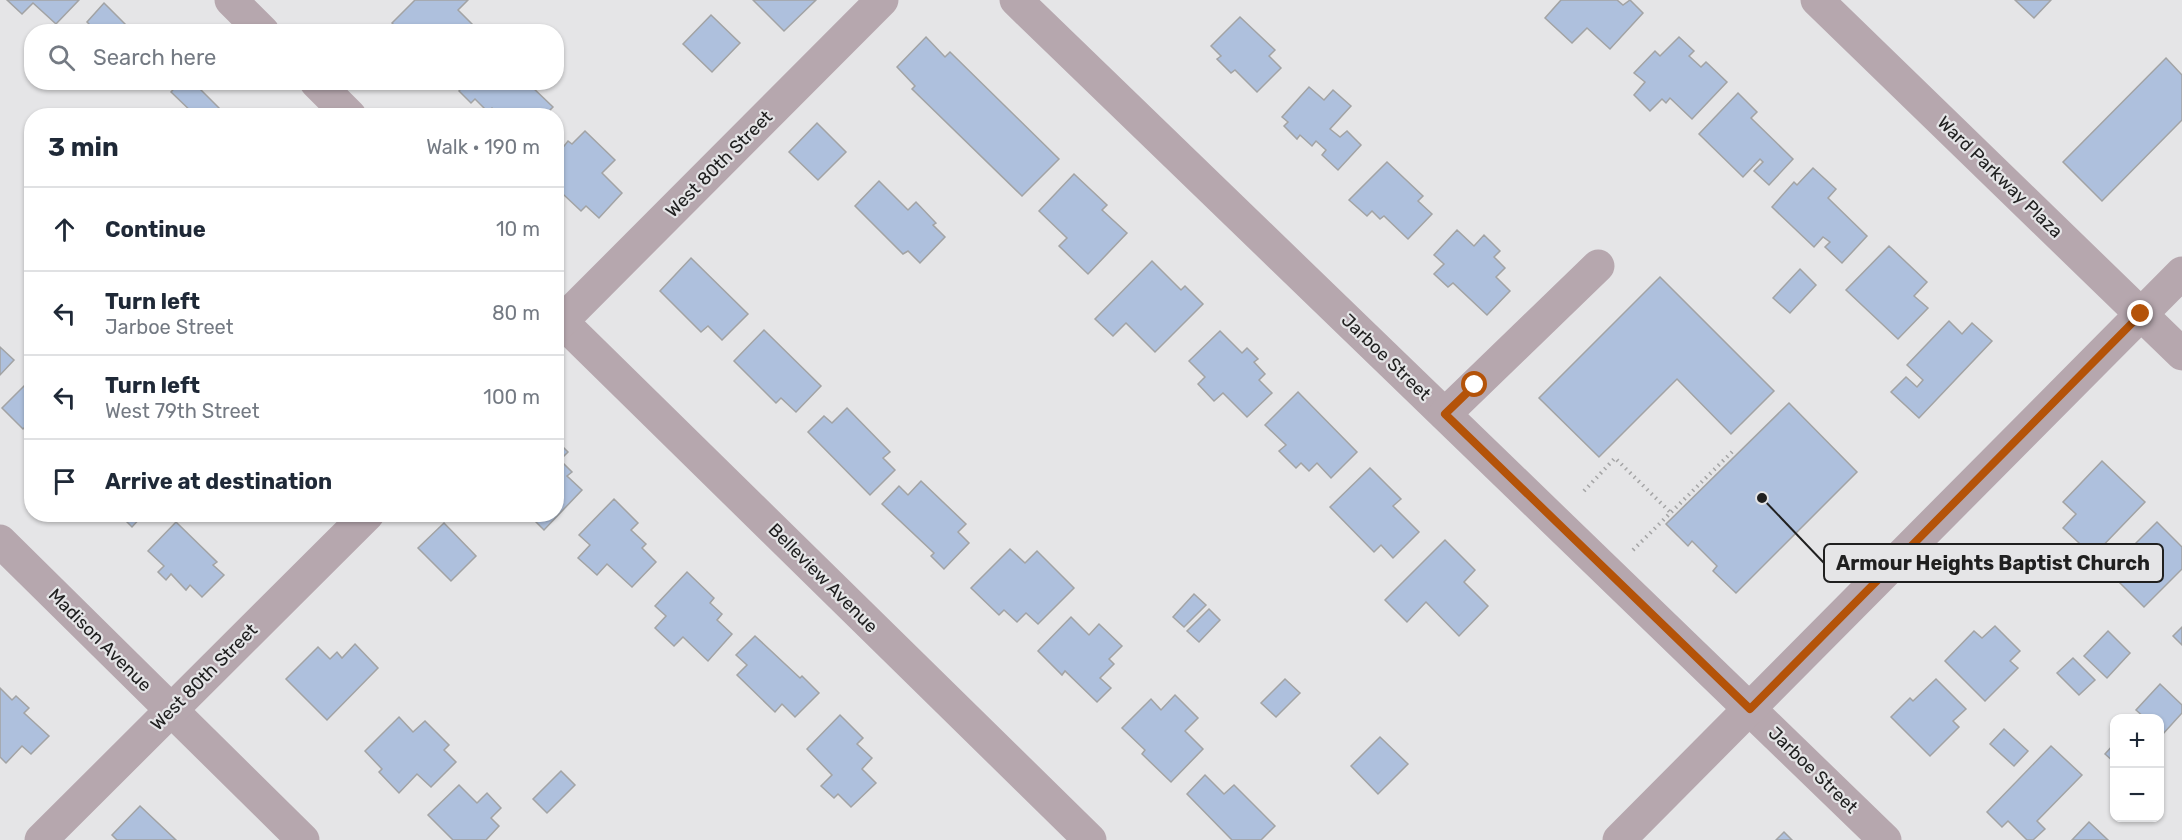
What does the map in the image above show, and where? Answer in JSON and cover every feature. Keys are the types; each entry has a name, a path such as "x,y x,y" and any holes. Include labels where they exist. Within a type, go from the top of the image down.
{"street":[{"path":"231,0 255,24"},
{"name":"West 80th Street","path":"564,315 882,0"},
{"name":"Jarboe Street","path":"1016,0 1885,840"},
{"name":"Ward Parkway Plaza","path":"1817,0 2182,354"},
{"path":"324,90 342,108"},
{"path":"1445,414 1598,266"},
{"path":"1619,840 2182,273"},
{"name":"Belleview Avenue","path":"564,327 1090,840"},
{"name":"West 80th Street","path":"40,840 360,522"},
{"name":"Madison Avenue","path":"0,541 303,840"}],"path":[{"path":"1626,559 1639,542 1735,449"},
{"path":"1584,491 1615,458 1670,512"}],"building":[{"path":"7,0 79,0 56,24 33,3 22,14"},
{"path":"415,0 468,0 458,10 472,24 393,24"},
{"path":"753,0 816,0 784,31"},
{"path":"1561,0 1617,0 1623,5 1630,0 1643,13 1610,49 1587,28 1572,43 1545,18"},
{"path":"2015,0 2051,0 2034,18"},
{"path":"104,3 125,24 89,24 87,22"},
{"path":"711,15 740,43 712,72 683,44"},
{"path":"1240,17 1275,50 1269,56 1281,68 1257,92 1235,70 1231,73 1217,59 1221,56 1211,46"},
{"path":"926,37 945,57 950,52 1059,159 1022,196 912,89 915,86 897,67"},
{"path":"1679,37 1694,51 1689,56 1701,67 1706,62 1727,82 1692,119 1670,98 1666,103 1662,99 1650,111 1634,95 1645,82 1634,73 1655,51 1660,56"},
{"path":"2166,58 2182,75 2182,120 2102,201 2063,162"},
{"path":"1309,87 1324,100 1333,90 1351,106 1330,129 1340,137 1347,131 1361,145 1338,170 1322,155 1326,150 1316,141 1312,146 1300,135 1297,139 1284,126 1288,122 1282,117"},
{"path":"173,90 201,90 219,108 188,108 171,92"},
{"path":"535,90 553,107 484,108 475,99 471,103 459,91"},
{"path":"1738,93 1757,112 1751,118 1793,159 1769,185 1754,171 1763,162 1760,159 1743,177 1699,134"},
{"path":"817,123 846,152 818,180 789,152"},
{"path":"585,131 615,160 602,173 622,193 599,218 586,206 581,211 564,195 564,146 568,141 572,144"},
{"path":"1387,162 1423,196 1418,201 1432,214 1408,239 1384,216 1380,219 1372,211 1367,216 1349,200"},
{"path":"1813,168 1836,189 1828,198 1867,236 1842,263 1825,247 1830,242 1823,237 1814,247 1772,207 1794,182 1797,185"},
{"path":"1074,174 1107,205 1102,210 1127,233 1088,274 1059,246 1067,238 1039,211"},
{"path":"879,181 908,210 916,202 936,223 933,225 945,237 920,263 908,251 903,254 855,206"},
{"path":"1457,230 1474,246 1484,235 1500,251 1494,257 1505,268 1496,277 1510,291 1487,315 1453,283 1448,287 1434,274 1444,264 1434,255"},
{"path":"1889,246 1927,282 1914,296 1928,308 1898,339 1846,290"},
{"path":"691,258 748,314 722,340 708,326 701,332 660,291"},
{"path":"1152,261 1181,290 1185,286 1203,304 1155,352 1126,323 1113,336 1095,319"},
{"path":"1800,269 1816,285 1790,313 1773,298"},
{"path":"1660,277 1774,391 1731,434 1677,379 1599,457 1539,398"},
{"path":"1949,321 1962,334 1972,323 1992,341 1919,418 1891,392 1906,377 1917,387 1923,380 1907,365"},
{"path":"764,330 821,386 796,412 781,398 776,403 734,361"},
{"path":"1220,331 1242,353 1247,348 1258,359 1254,362 1265,374 1259,380 1272,393 1247,417 1223,393 1214,401 1198,384 1205,377 1189,361"},
{"path":"0,347 14,360 0,375"},
{"path":"24,386 24,428 2,408"},
{"path":"1298,392 1357,452 1331,478 1317,463 1309,471 1301,463 1296,468 1279,451 1286,445 1265,425"},
{"path":"1789,403 1857,472 1736,593 1713,571 1717,566 1692,541 1688,546 1666,524"},
{"path":"847,408 890,452 883,458 895,470 870,495 808,432 824,416 832,423"},
{"path":"2102,461 2145,502 2093,556 2063,528 2076,514 2063,502"},
{"path":"564,464 572,472 567,476 582,490 564,509"},
{"path":"1370,468 1401,499 1393,506 1419,532 1393,558 1381,545 1374,552 1330,507"},
{"path":"921,481 966,524 958,532 969,543 944,569 931,556 934,553 882,504 899,486 908,495"},
{"path":"614,499 638,523 631,530 646,544 642,548 656,562 632,587 607,564 597,575 578,558 590,545 579,535"},
{"path":"127,522 137,522 132,527"},
{"path":"176,522 217,562 213,565 224,575 202,597 190,585 186,590 171,574 166,580 158,572 164,566 148,551"},
{"path":"536,522 552,522 544,530"},
{"path":"2157,522 2182,547 2182,569 2144,607 2108,571"},
{"path":"444,523 476,556 451,581 418,548"},
{"path":"1445,540 1475,570 1464,582 1488,606 1459,636 1426,602 1407,622 1385,600"},
{"path":"1010,549 1025,563 1037,551 1074,588 1038,624 1026,613 1017,622 1004,610 999,615 971,588"},
{"path":"687,572 714,598 710,603 722,614 717,620 732,634 708,661 683,637 674,646 655,628 666,616 655,606"},
{"path":"1194,594 1206,605 1184,627 1173,617"},
{"path":"1209,609 1220,620 1199,642 1187,631"},
{"path":"1071,617 1089,635 1099,624 1122,646 1109,659 1114,664 1100,678 1111,688 1097,702 1065,671 1062,675 1038,651"},
{"path":"1995,626 2020,651 2010,661 2018,668 1985,701 1945,661 1974,631 1982,638"},
{"path":"2182,627 2182,645 2173,636"},
{"path":"2108,631 2130,653 2107,678 2084,656"},
{"path":"755,636 819,693 795,717 782,704 775,712 737,675 747,665 736,655"},
{"path":"355,644 378,668 327,720 286,679 318,647 330,659 337,652 342,658"},
{"path":"2073,658 2095,680 2079,695 2057,673"},
{"path":"1285,679 1300,693 1276,717 1261,703"},
{"path":"1936,679 1966,709 1953,721 1959,727 1930,756 1891,717 1910,698 1913,701"},
{"path":"2160,684 2182,705 2182,713 2164,733 2164,714 2140,714 2136,710"},
{"path":"0,688 12,700 16,696 29,708 24,713 49,736 31,754 22,746 6,763 0,757"},
{"path":"1175,695 1198,718 1185,731 1203,749 1171,782 1142,754 1145,750 1122,728 1151,699 1161,710"},
{"path":"840,715 863,738 857,744 872,758 862,769 876,783 851,807 838,794 834,798 821,786 832,775 807,749"},
{"path":"399,717 413,732 425,721 449,745 444,750 456,762 431,787 417,774 399,793 379,772 382,769 365,751"},
{"path":"2004,729 2028,751 2014,766 1990,744"},
{"path":"1380,737 1408,764 1378,794 1351,766"},
{"path":"2051,746 2082,775 2037,821 2045,829 2033,840 2027,840 2008,821 2002,827 1987,812"},
{"path":"2110,748 2110,758 2105,754"},
{"path":"561,771 575,785 547,813 533,799"},
{"path":"1205,775 1224,794 1234,785 1275,826 1261,840 1232,840 1187,794"},
{"path":"459,785 477,803 487,793 501,808 491,818 499,826 486,840 453,840 428,815"},
{"path":"140,806 176,840 117,840 112,835"},
{"path":"2089,822 2108,840 2072,840"},
{"path":"1784,832 1792,840 1776,840"}],"place":[{"name":"Armour Heights Baptist Church","path":"1762,498"}],"route":[{"path":"1475,385 1445,414 1750,709 2141,314"}]}
